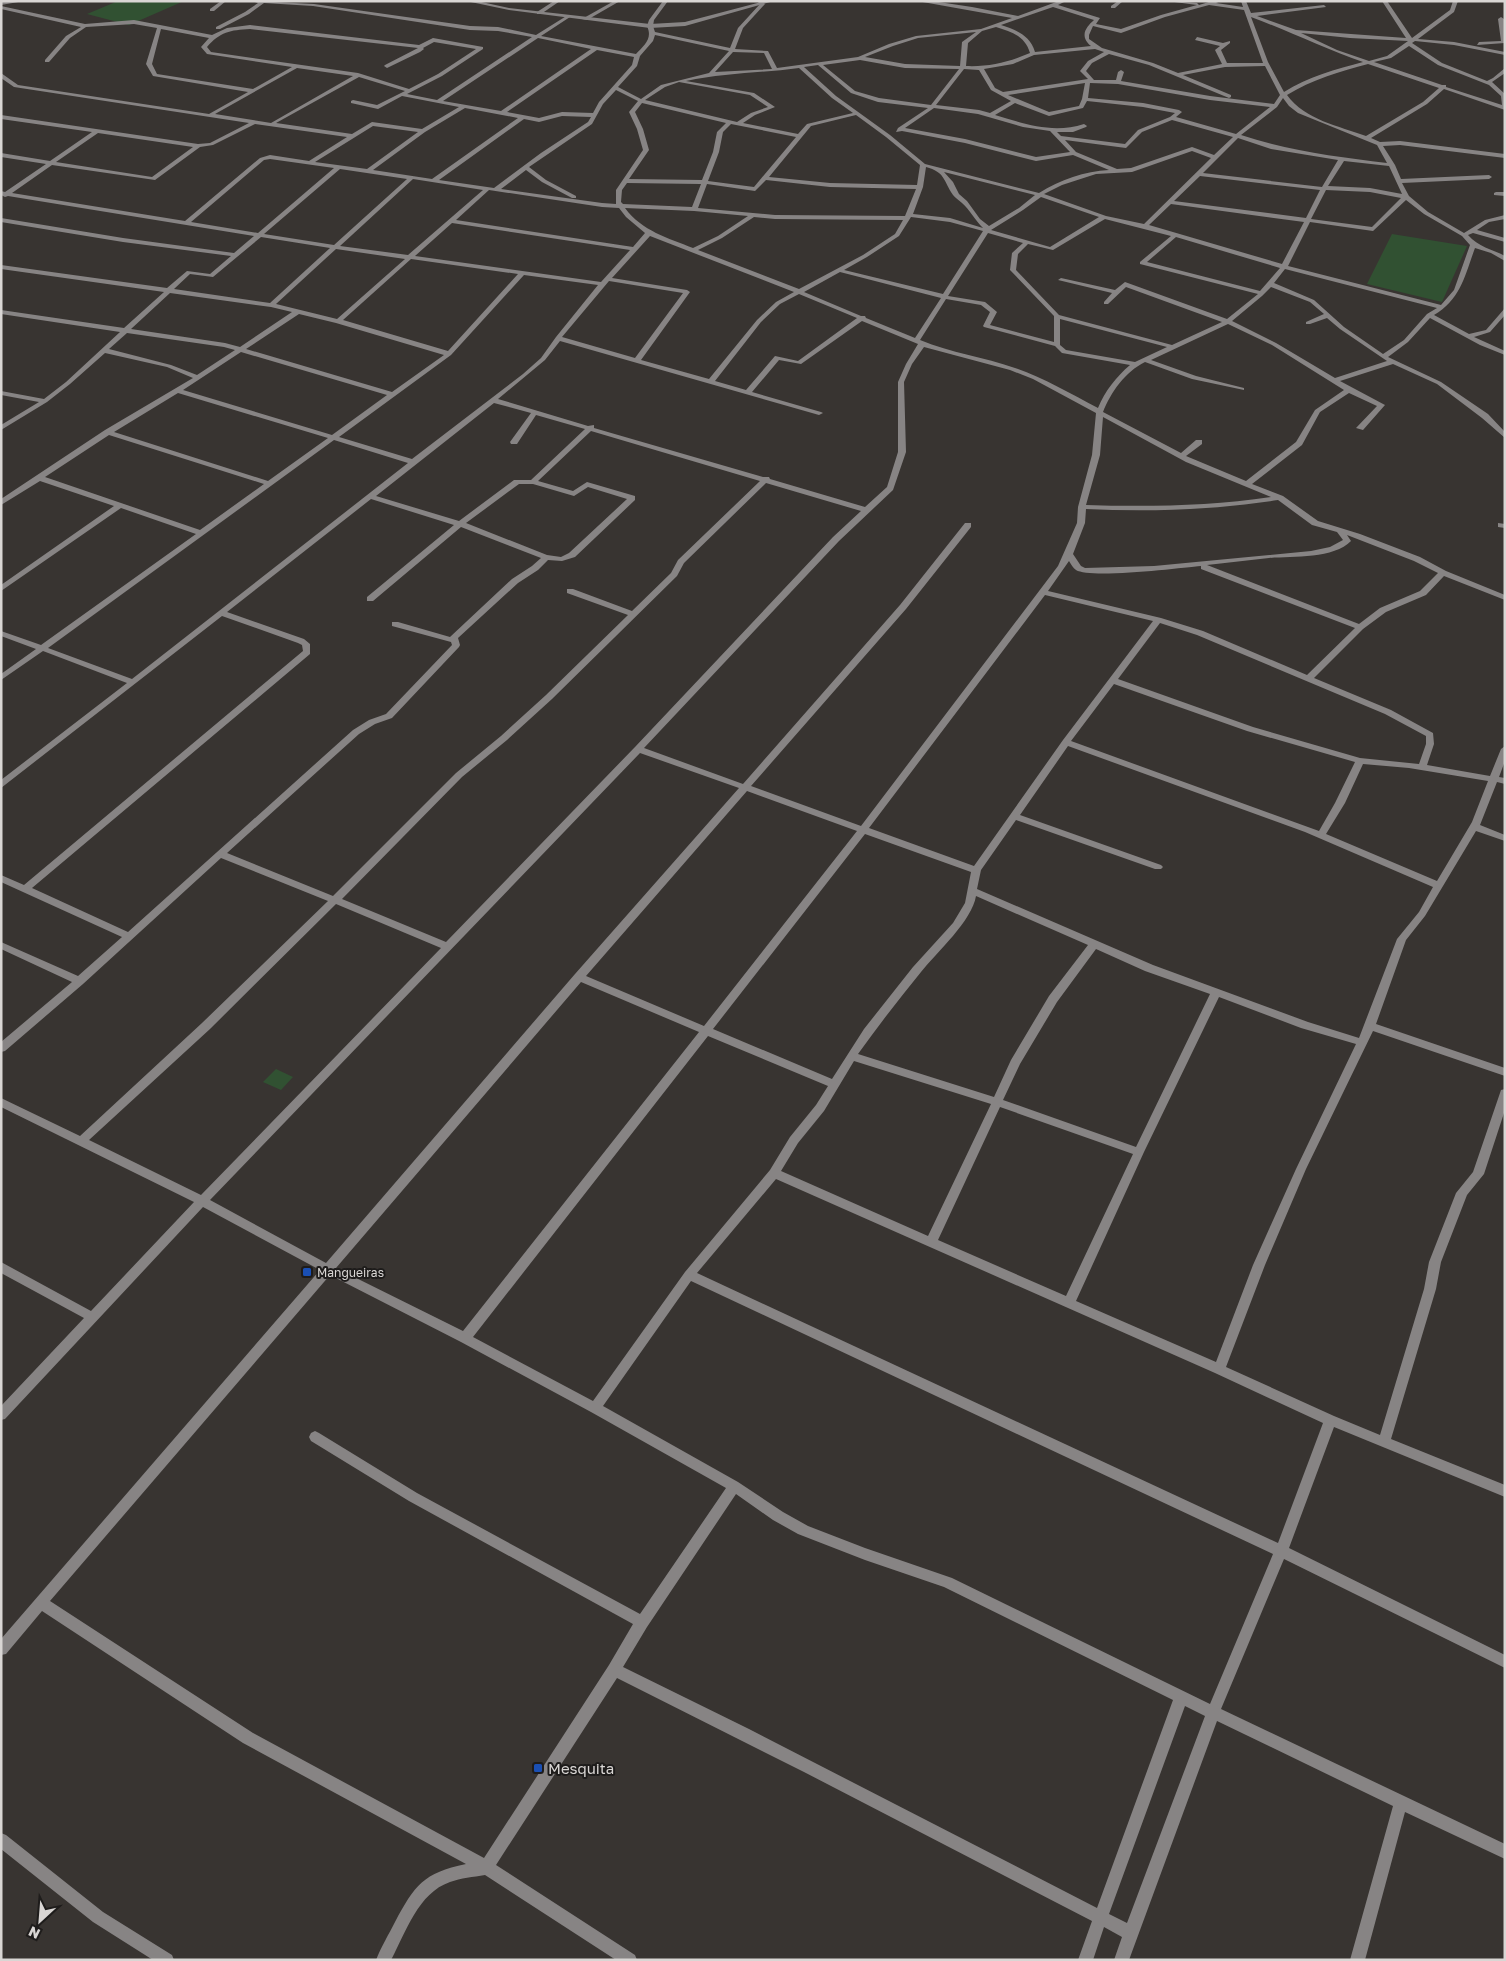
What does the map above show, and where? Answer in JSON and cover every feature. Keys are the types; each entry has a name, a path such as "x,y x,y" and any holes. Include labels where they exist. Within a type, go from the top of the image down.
{"street":[{"path":"1,6 22,1"},
{"path":"212,10 224,1"},
{"path":"254,1 314,5 470,28 498,29 637,56"},
{"path":"468,1 539,13 650,26 685,24 761,2 772,1"},
{"path":"539,13 558,1"},
{"path":"585,18 618,1"},
{"path":"338,321 451,221 492,189 590,123 601,103 635,65 637,56 651,40 653,33 650,26 652,20 666,1"},
{"path":"920,1 936,5 972,8 1017,17"},
{"path":"1064,1 1017,17 998,26 982,30 918,37 891,45 859,58 775,70 711,74 663,86 641,101 632,112 640,129 646,150 619,190 619,205 628,216 649,232 863,317 919,342 951,354 1012,369 1035,378 1181,456 1280,498 1315,523 1417,559 1443,574 1505,598"},
{"path":"1113,7 1121,1"},
{"path":"1169,1 1203,5"},
{"path":"1091,24 1121,31 1163,16 1218,1"},
{"path":"1243,1 1267,64 1282,96 1299,112 1378,144 1392,166 1406,197"},
{"path":"1209,4 1248,13 1289,29 1311,41 1367,62 1505,107 1503,94 1488,82 1440,64 1411,41 1384,1"},
{"path":"1145,226 1172,202 1237,136 1275,106 1282,96 1311,81 1367,62 1389,57 1452,11 1456,1"},
{"path":"213,37 216,28 248,13 262,2"},
{"path":"711,74 732,50 741,28 761,2"},
{"path":"1053,5 1098,19 1091,24 1085,35 1087,42 1095,47 1150,64 1236,100"},
{"path":"1,6 85,26 134,22 213,37"},
{"path":"1248,13 1324,6"},
{"path":"439,101 568,16"},
{"path":"1289,29 1343,38 1473,45 1504,42 1501,18"},
{"path":"47,61 68,37 85,26"},
{"path":"353,102 378,107 403,95 440,75 481,48 433,40 420,47 250,26 229,29 213,37 204,47 209,53 358,75 410,91"},
{"path":"998,26 1021,34 1029,44 1033,54"},
{"path":"159,28 149,64 155,75 253,91"},
{"path":"888,136 932,107 963,66 966,42 982,30"},
{"path":"653,33 732,50 766,52 775,70"},
{"path":"1196,39 1226,44 1218,50 1224,66"},
{"path":"1473,45 1505,54"},
{"path":"386,66 418,52 421,49 420,47"},
{"path":"502,113 597,47"},
{"path":"859,58 906,66 963,66 980,68 1010,62 1033,54 1095,47"},
{"path":"1090,81 1083,71 1086,66 1108,52"},
{"path":"1175,75 1224,66 1267,64"},
{"path":"210,115 298,65"},
{"path":"820,65 853,92 878,100 991,115 1023,125 1052,130 1073,130 1084,126"},
{"path":"802,68 855,114 888,136 923,165 1041,194 1104,216 1145,226 1284,267 1443,307"},
{"path":"980,68 993,89 1015,101 1049,114 1081,106 1090,81"},
{"path":"1488,82 1495,79 1505,70"},
{"path":"1118,82 1121,72"},
{"path":"1,75 16,86 352,136"},
{"path":"273,123 358,75"},
{"path":"678,81 752,94 772,107 754,114 738,124"},
{"path":"1002,94 1090,81 1118,82 1210,98 1275,106"},
{"path":"1367,138 1400,116 1425,103 1444,86"},
{"path":"616,88 641,101 799,136"},
{"path":"834,97 853,92"},
{"path":"403,95 539,120 562,114 595,115"},
{"path":"1061,138 1126,146 1140,131 1172,118 1179,112 1135,104 1085,99"},
{"path":"991,115 1015,101"},
{"path":"368,171 423,131 464,106"},
{"path":"625,182 704,182 755,189 809,125 855,114"},
{"path":"1,117 198,146 210,144 256,121"},
{"path":"433,181 523,117"},
{"path":"1172,118 1271,147 1392,166"},
{"path":"694,209 716,152 720,132 730,122"},
{"path":"311,162 372,124 423,131"},
{"path":"900,129 965,141 1036,159 1074,153"},
{"path":"1052,130 1074,153 1116,170"},
{"path":"3,195 97,131"},
{"path":"1378,144 1400,143 1505,156"},
{"path":"1,155 153,179 198,146"},
{"path":"1,1415 202,1201 638,749 836,539 890,488 902,452 901,382 919,342 945,296 988,229 1041,194 1078,177 1096,172 1132,170 1192,149 1216,158"},
{"path":"186,223 262,159 270,157 578,201 619,205 694,209 752,216 799,218 908,216 950,220 988,229 1051,249 1104,216"},
{"path":"464,1338 863,830 1044,592 1070,554 1081,523 1082,507 1096,455 1100,412 1107,394 1125,373 1136,364 1227,322 1262,293 1284,267 1323,189 1342,159"},
{"path":"710,382 768,311 796,292 865,256 897,235 908,216 920,187 923,165"},
{"path":"1,428 45,401 68,383 189,272 211,276 340,166"},
{"path":"526,167 544,182 575,197 578,201"},
{"path":"938,169 946,177 956,195 965,202 972,214 988,229"},
{"path":"1200,174 1323,189 1370,190 1406,197 1426,213 1464,235 1474,245 1505,259"},
{"path":"1398,181 1489,176"},
{"path":"271,305 411,178"},
{"path":"765,178 830,185 920,187"},
{"path":"1496,194 1505,194"},
{"path":"3,195 522,274 687,292 638,360"},
{"path":"1172,202 1373,229 1406,197"},
{"path":"693,250 720,237 752,216"},
{"path":"1464,235 1474,231 1483,222 1492,218 1505,217"},
{"path":"1492,218 1505,221"},
{"path":"1,220 123,240 237,255"},
{"path":"451,221 633,249"},
{"path":"1474,231 1505,240"},
{"path":"1,785 372,497 543,359 558,338 649,232"},
{"path":"1175,235 1142,263 1262,293"},
{"path":"1028,242 1015,253 1013,270 1057,316 1173,347"},
{"path":"1383,357 1406,340 1429,315 1443,307 1457,290 1474,245"},
{"path":"1,267 171,289 271,305 338,321 449,354"},
{"path":"838,270 987,305 994,312 986,326 1057,345 1064,352 1136,364"},
{"path":"1,678 449,354 522,274"},
{"path":"1060,280 1116,292"},
{"path":"1106,303 1125,284 1220,318 1274,344 1349,390 1381,405 1360,428"},
{"path":"1270,284 1312,301 1342,328 1383,357 1439,383 1485,416 1505,436"},
{"path":"1469,336 1488,331 1505,310"},
{"path":"1,503 108,432 243,349 298,311"},
{"path":"1,312 243,349 394,394"},
{"path":"1308,323 1328,315"},
{"path":"1429,315 1505,353"},
{"path":"1057,316 1057,345"},
{"path":"746,393 777,357 799,363 863,317"},
{"path":"558,338 818,414"},
{"path":"102,350 168,366 198,378"},
{"path":"1145,360 1194,378 1242,389"},
{"path":"1334,381 1392,362"},
{"path":"177,390 413,462"},
{"path":"1247,484 1299,444 1317,412 1349,390"},
{"path":"1,393 45,401"},
{"path":"493,400 591,427 866,510"},
{"path":"514,442 536,412"},
{"path":"533,482 591,427"},
{"path":"108,432 270,484"},
{"path":"1181,456 1199,442"},
{"path":"39,478 201,533"},
{"path":"82,1140 206,1026 459,775 504,738 549,697 674,574 681,562 766,479"},
{"path":"370,599 460,524 518,482 533,482 574,494 586,484 632,498 572,555 562,559 546,557 460,524 372,497"},
{"path":"1082,507 1185,508 1280,498"},
{"path":"1,589 119,506"},
{"path":"1,1649 579,976 903,607 968,525"},
{"path":"1070,554 1078,568 1084,570 1201,566 1270,556 1305,554 1337,547 1347,541 1341,532"},
{"path":"1,1048 79,981 356,732 372,722 389,716 456,645 454,638 515,581 543,562 546,557"},
{"path":"1201,566 1360,627"},
{"path":"1309,678 1360,627 1383,610 1423,593 1443,574"},
{"path":"570,591 633,614"},
{"path":"1044,592 1158,620 1200,633 1388,712 1430,735 1430,744 1422,767"},
{"path":"25,889 307,652 306,644 301,641 221,613"},
{"path":"595,1408 689,1275 774,1173 794,1140 820,1108 851,1056 917,970 956,925 970,903 974,891 976,870 1066,742 1158,620"},
{"path":"396,624 455,641"},
{"path":"1,633 134,682"},
{"path":"1112,680 1250,729 1360,761 1422,767 1505,781"},
{"path":"1066,742 1236,803 1438,885"},
{"path":"638,749 976,870"},
{"path":"1219,1369 1267,1247 1370,1026 1402,939 1422,914 1475,827 1505,749"},
{"path":"1321,836 1340,803 1360,761"},
{"path":"1014,816 1158,867"},
{"path":"1475,827 1505,838"},
{"path":"220,854 446,946"},
{"path":"1,878 128,936"},
{"path":"974,891 1094,945 1216,993 1305,1025 1361,1042"},
{"path":"1,945 79,981"},
{"path":"932,1242 1015,1063 1054,999 1094,945"},
{"path":"579,976 835,1084"},
{"path":"1069,1303 1216,993"},
{"path":"1370,1026 1505,1072"},
{"path":"851,1056 998,1102 1139,1152"},
{"path":"1384,1441 1430,1289 1436,1262 1462,1193 1478,1174 1505,1093"},
{"path":"1,1102 82,1140 202,1201 328,1269 464,1338 595,1408 734,1486 778,1516 803,1530 946,1582 1505,1852"},
{"path":"774,1173 1219,1369 1330,1420 1505,1491"},
{"path":"1,1267 92,1317"},
{"path":"689,1275 1281,1551 1505,1662"},
{"path":"1121,1960 1213,1712 1281,1551 1330,1420"},
{"path":"315,1437 413,1497 642,1622"},
{"path":"383,1960 416,1898 429,1885 448,1875 486,1867 614,1670 642,1622 734,1486"},
{"path":"40,1602 248,1738 486,1867 630,1960"},
{"path":"614,1670 703,1712 1131,1933"},
{"path":"1085,1960 1181,1697"},
{"path":"1358,1960 1402,1801"},
{"path":"1,1840 98,1917 167,1960"}],"green space":[{"path":"118,1 184,1 129,25 87,14"},
{"path":"1392,234 1467,246 1442,302 1367,284"},
{"path":"276,1069 293,1077 281,1090 263,1082"}],"place":[{"name":"Mangueiras","path":"307,1272"},
{"name":"Mesquita","path":"538,1768"}]}
